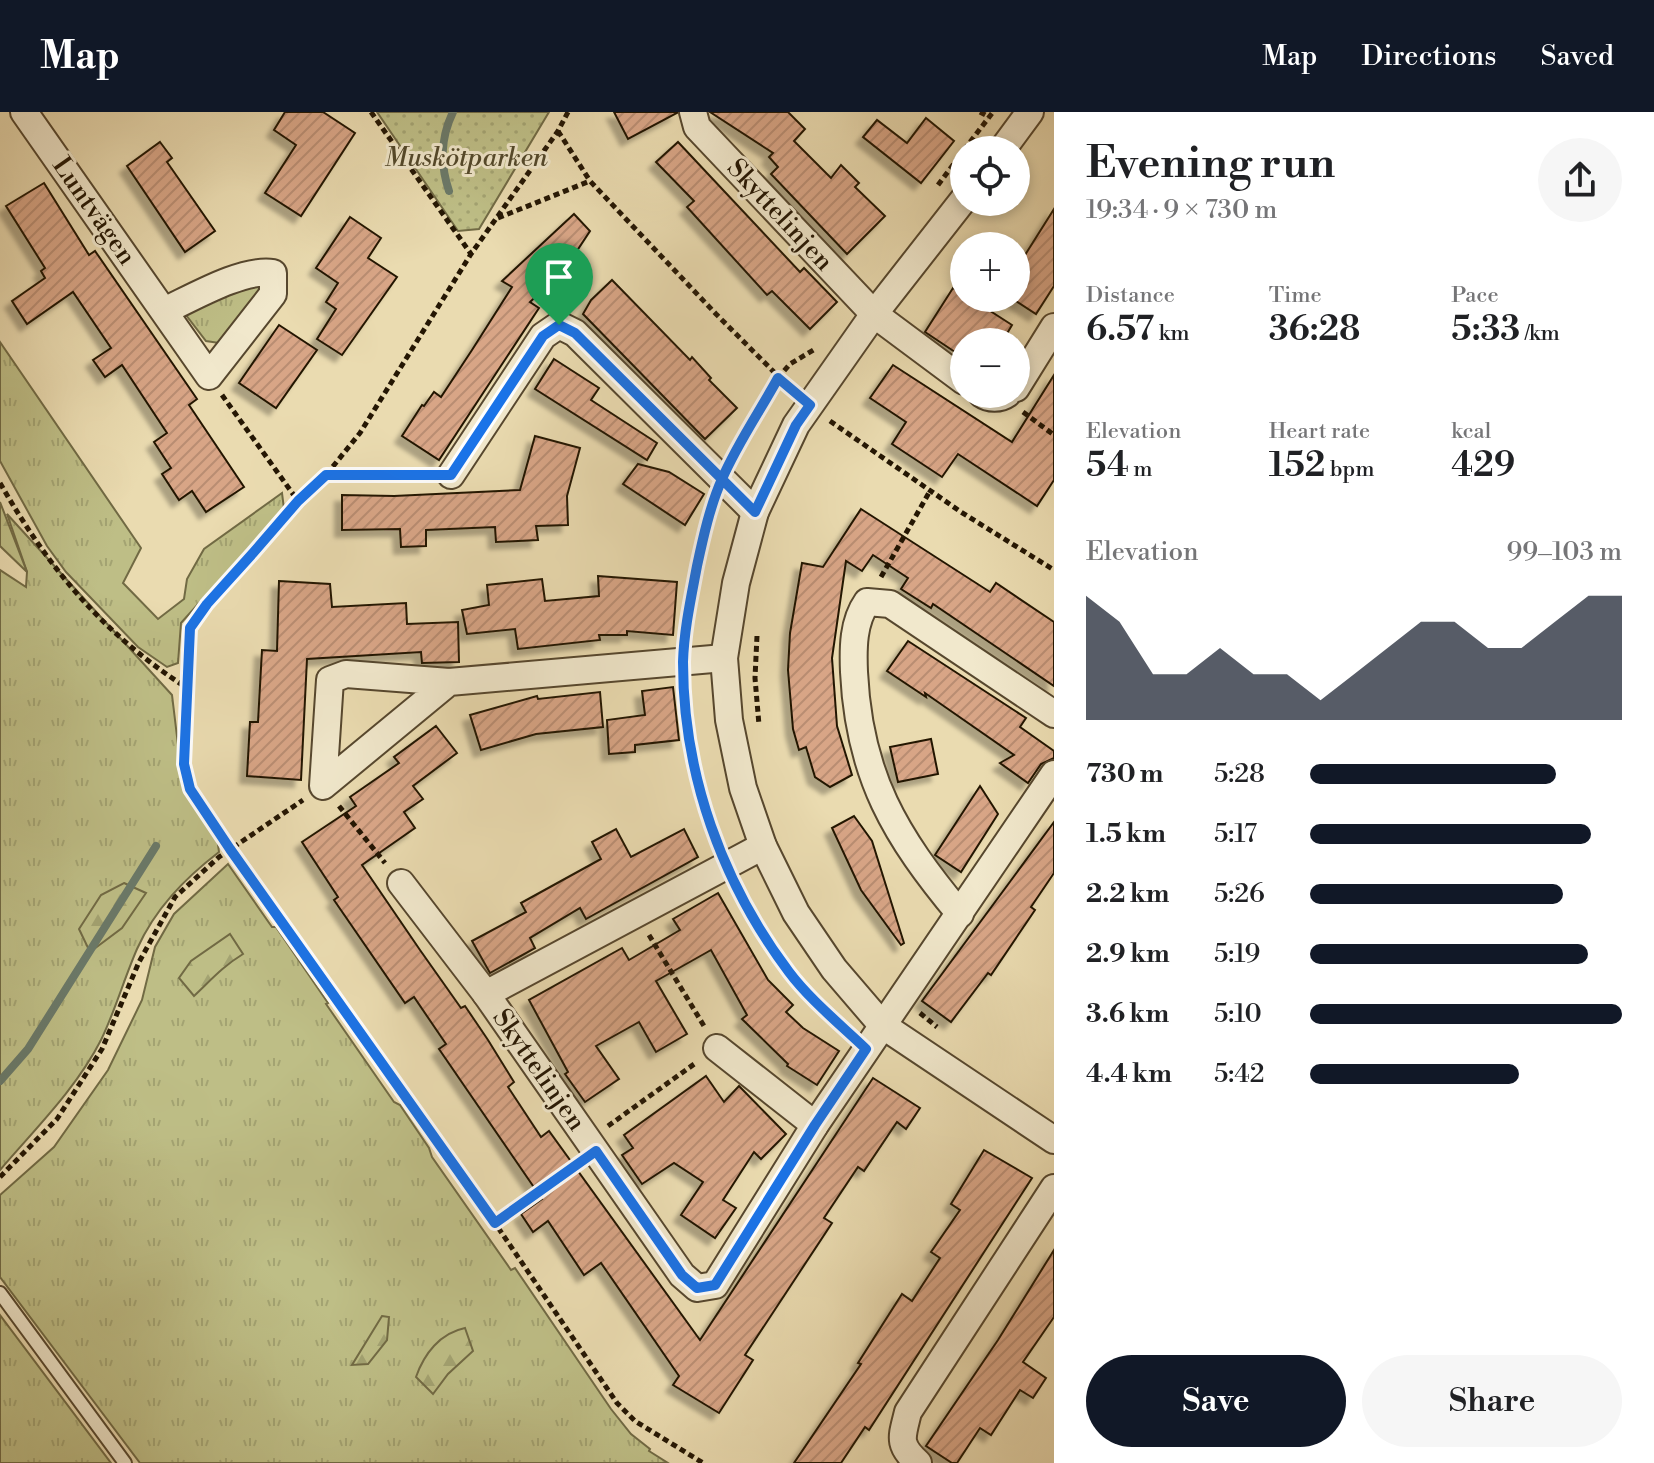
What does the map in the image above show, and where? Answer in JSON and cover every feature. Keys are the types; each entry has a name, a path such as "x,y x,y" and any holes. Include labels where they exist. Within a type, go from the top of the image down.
{"street":[{"name":"Luntvägen","path":"24,112 209,376"},
{"name":"Skyttelinjen","path":"693,112 697,127 874,314 950,371"},
{"path":"1012,136 1030,112"},
{"path":"951,216 874,314 796,425 755,512 736,583 724,658 729,720 743,788 763,846 796,913 834,969 882,1025 1054,1140"},
{"path":"164,311 242,277 262,271 273,273 273,294 209,376"},
{"path":"451,475 543,336 559,325 575,333 755,512"},
{"path":"1030,357 1054,327"},
{"path":"960,914 920,866 887,812 863,745 856,705 853,647 860,612 867,602 890,604 1054,714"},
{"path":"323,786 330,680 346,674 449,682 724,658"},
{"path":"323,786 449,682"},
{"name":"Skyttelinjen","path":"401,883 486,994 682,1275 697,1288 715,1285 815,1125 1054,774"},
{"name":"Skyttelinjen","path":"486,994 763,846"},
{"path":"717,1048 815,1125"},
{"path":"918,1463 907,1453 901,1439 908,1412 1054,1188"}],"lane":[{"path":"0,1293 125,1463"}],"path":[{"path":"371,112 471,254"},
{"path":"568,112 558,131 471,254 360,433 326,475 298,501 207,604 190,628 184,764 190,789 230,849 495,1223 617,1403 635,1421 703,1463"},
{"path":"975,136 991,115 980,112"},
{"path":"558,131 590,181 778,378 810,405 930,491 1054,570"},
{"path":"937,186 950,169"},
{"path":"497,218 590,181"},
{"path":"822,345 790,364 778,378 722,479 701,545 688,610 683,662 688,733 699,784 725,866 755,921 791,975 866,1049"},
{"path":"209,376 298,501"},
{"path":"1021,408 1054,435"},
{"path":"326,475 451,475"},
{"path":"0,483 38,546 63,580 135,652 187,688"},
{"path":"867,602 930,491"},
{"path":"0,1177 57,1119 102,1049 139,962 175,897 230,849 323,786 401,883"},
{"path":"495,1223 717,1048 636,914"}],"green space":[{"name":"Muskötparken","path":"377,112 549,112 479,229 458,231"},
{"path":"261,279 266,283 219,343 206,341 186,315 191,309"},
{"path":"0,342 141,548 123,583 158,619 184,599 187,579 204,549 282,493 284,509 181,623 178,663 167,667 138,647 66,572 47,546 0,461"},
{"path":"0,502 27,572 0,546"},
{"path":"7,514 172,695 182,778 217,837 219,852 182,884 152,921 91,1058 54,1108 0,1170 0,570 26,587 27,572"},
{"path":"228,864 272,927 276,927 394,1102 400,1105 432,1157 511,1270 515,1268 611,1409 631,1434 668,1463 140,1463 0,1277 0,1195 54,1147 108,1070 142,1000 155,947 174,914"},
{"path":"124,883 146,893 122,928 90,952 79,929 101,895"},
{"path":"230,934 243,954 194,996 179,978 191,961"},
{"path":"0,1315 111,1463 0,1463"},
{"path":"382,1316 389,1317 387,1340 368,1364 352,1365"},
{"path":"465,1328 473,1351 448,1374 433,1394 416,1377 419,1368 441,1340"}],"building":[{"path":"285,112 323,112 355,133 301,216 265,193 296,145 274,130"},
{"path":"614,112 677,112 677,113 628,139"},
{"path":"710,112 788,112 805,129 794,141 831,178 841,165 859,183 855,187 885,216 847,254 771,174 778,167 769,157 773,153"},
{"path":"926,118 950,138 950,146 921,183 863,137 877,120 907,143"},
{"path":"160,142 172,158 167,162 215,231 185,252 127,166"},
{"path":"678,142 800,272 804,268 837,302 810,329 772,291 767,295 687,207 694,201 656,162"},
{"path":"44,183 89,255 95,251 197,399 189,405 244,487 206,512 192,491 179,500 162,474 171,468 154,442 167,433 122,365 105,377 93,360 111,348 73,292 27,324 12,301 45,278 41,271 45,268 6,206"},
{"path":"1054,209 1054,286 1036,314 1030,310 1030,247"},
{"path":"574,214 590,231 565,269 530,302 539,308 439,460 402,436 434,392 441,397 472,350 512,287 502,281"},
{"path":"350,217 381,238 368,258 397,277 342,355 317,339 336,309 326,302 338,283 316,268"},
{"path":"612,280 690,360 692,357 711,378 709,380 737,408 705,439 583,314 591,300"},
{"path":"950,293 950,312 992,312 1012,325 1010,328 950,328 950,349 925,332"},
{"path":"279,325 317,350 276,408 239,383"},
{"path":"554,359 599,388 591,400 657,443 647,460 535,389"},
{"path":"893,365 950,402 950,408 959,408 1012,442 1054,375 1054,480 1037,506 958,454 942,477 892,444 906,422 870,398"},
{"path":"535,436 580,448 567,496 568,525 536,526 538,540 496,542 495,527 426,530 426,546 401,547 400,529 342,530 342,495 394,496 520,490"},
{"path":"638,464 669,472 704,494 685,525 623,484"},
{"path":"861,509 990,592 996,583 1054,622 1054,686 933,604 931,608 901,589 908,578 873,555 862,571 846,561 832,658 837,726 852,775 830,787 815,777 806,747 799,750 793,729 788,670 790,633 802,563 823,567"},
{"path":"598,576 677,582 673,635 627,631 627,635 599,635 600,640 518,649 515,629 467,634 462,610 489,605 487,585 542,579 545,601 599,596"},
{"path":"279,581 330,584 332,607 406,603 407,624 458,622 459,662 422,663 421,652 307,659 301,780 247,776 250,722 258,722 262,650 277,651"},
{"path":"908,641 1026,718 1020,727 1054,751 1054,758 1041,764 1028,783 1000,763 1014,755 925,693 926,697 887,671"},
{"path":"673,687 679,740 635,745 635,752 609,754 607,720 645,715 642,691"},
{"path":"600,692 603,727 536,734 481,750 470,715 537,696 538,699"},
{"path":"436,726 457,753 413,786 423,799 404,812 415,828 362,865 461,1008 465,1006 488,1040 514,1082 508,1087 541,1137 549,1131 700,1340 873,1078 920,1108 906,1129 897,1122 864,1171 858,1167 824,1218 832,1223 745,1355 753,1360 719,1413 673,1385 679,1376 601,1263 584,1275 548,1221 533,1232 521,1214 542,1199 439,1049 446,1044 414,997 405,1003 334,900 338,897 302,842 356,806 350,797 399,763 394,757"},
{"path":"931,739 938,774 898,782 890,747"},
{"path":"980,786 998,814 961,872 935,855"},
{"path":"854,816 872,841 904,943 901,945 861,890 832,828"},
{"path":"1054,822 1054,873 1031,907 1035,910 991,975 988,973 951,1022 922,1001"},
{"path":"616,829 631,857 684,829 698,857 586,919 580,908 530,938 535,948 490,973 472,941 526,912 521,903 601,859 592,842"},
{"path":"718,893 768,980 793,1005 786,1012 803,1028 839,1051 817,1085 787,1066 742,1019 747,1015 711,950 656,981 687,1034 656,1052 639,1022 596,1046 619,1079 585,1102 565,1074 568,1072 529,1000 622,948 629,960 680,930 673,919"},
{"path":"706,1076 724,1102 739,1086 786,1134 761,1159 754,1152 723,1200 736,1208 715,1238 681,1215 703,1182 674,1163 642,1184 622,1155 633,1148 624,1135"},
{"path":"984,1150 1032,1178 869,1430 865,1427 841,1463 794,1463 861,1364 858,1363 902,1294 912,1301 940,1258 931,1252 960,1210 951,1204"},
{"path":"1054,1250 1054,1317 1023,1362 1046,1378 1033,1398 1020,1390 991,1435 980,1428 957,1463 952,1463 926,1446"}],"waterway":[{"path":"449,191 443,152 453,112"},
{"path":"0,1081 28,1049 156,846"}],"route":[{"path":"559,325 543,336 451,475 326,475 298,501 207,604 190,628 184,764 190,789 230,849 495,1223 596,1151 682,1275 697,1288 715,1285 866,1049 791,975 755,921 725,866 714,837 688,733 683,662 688,610 701,545 722,479 778,378 810,405 796,425 755,512 722,479 575,333 559,325"}]}
